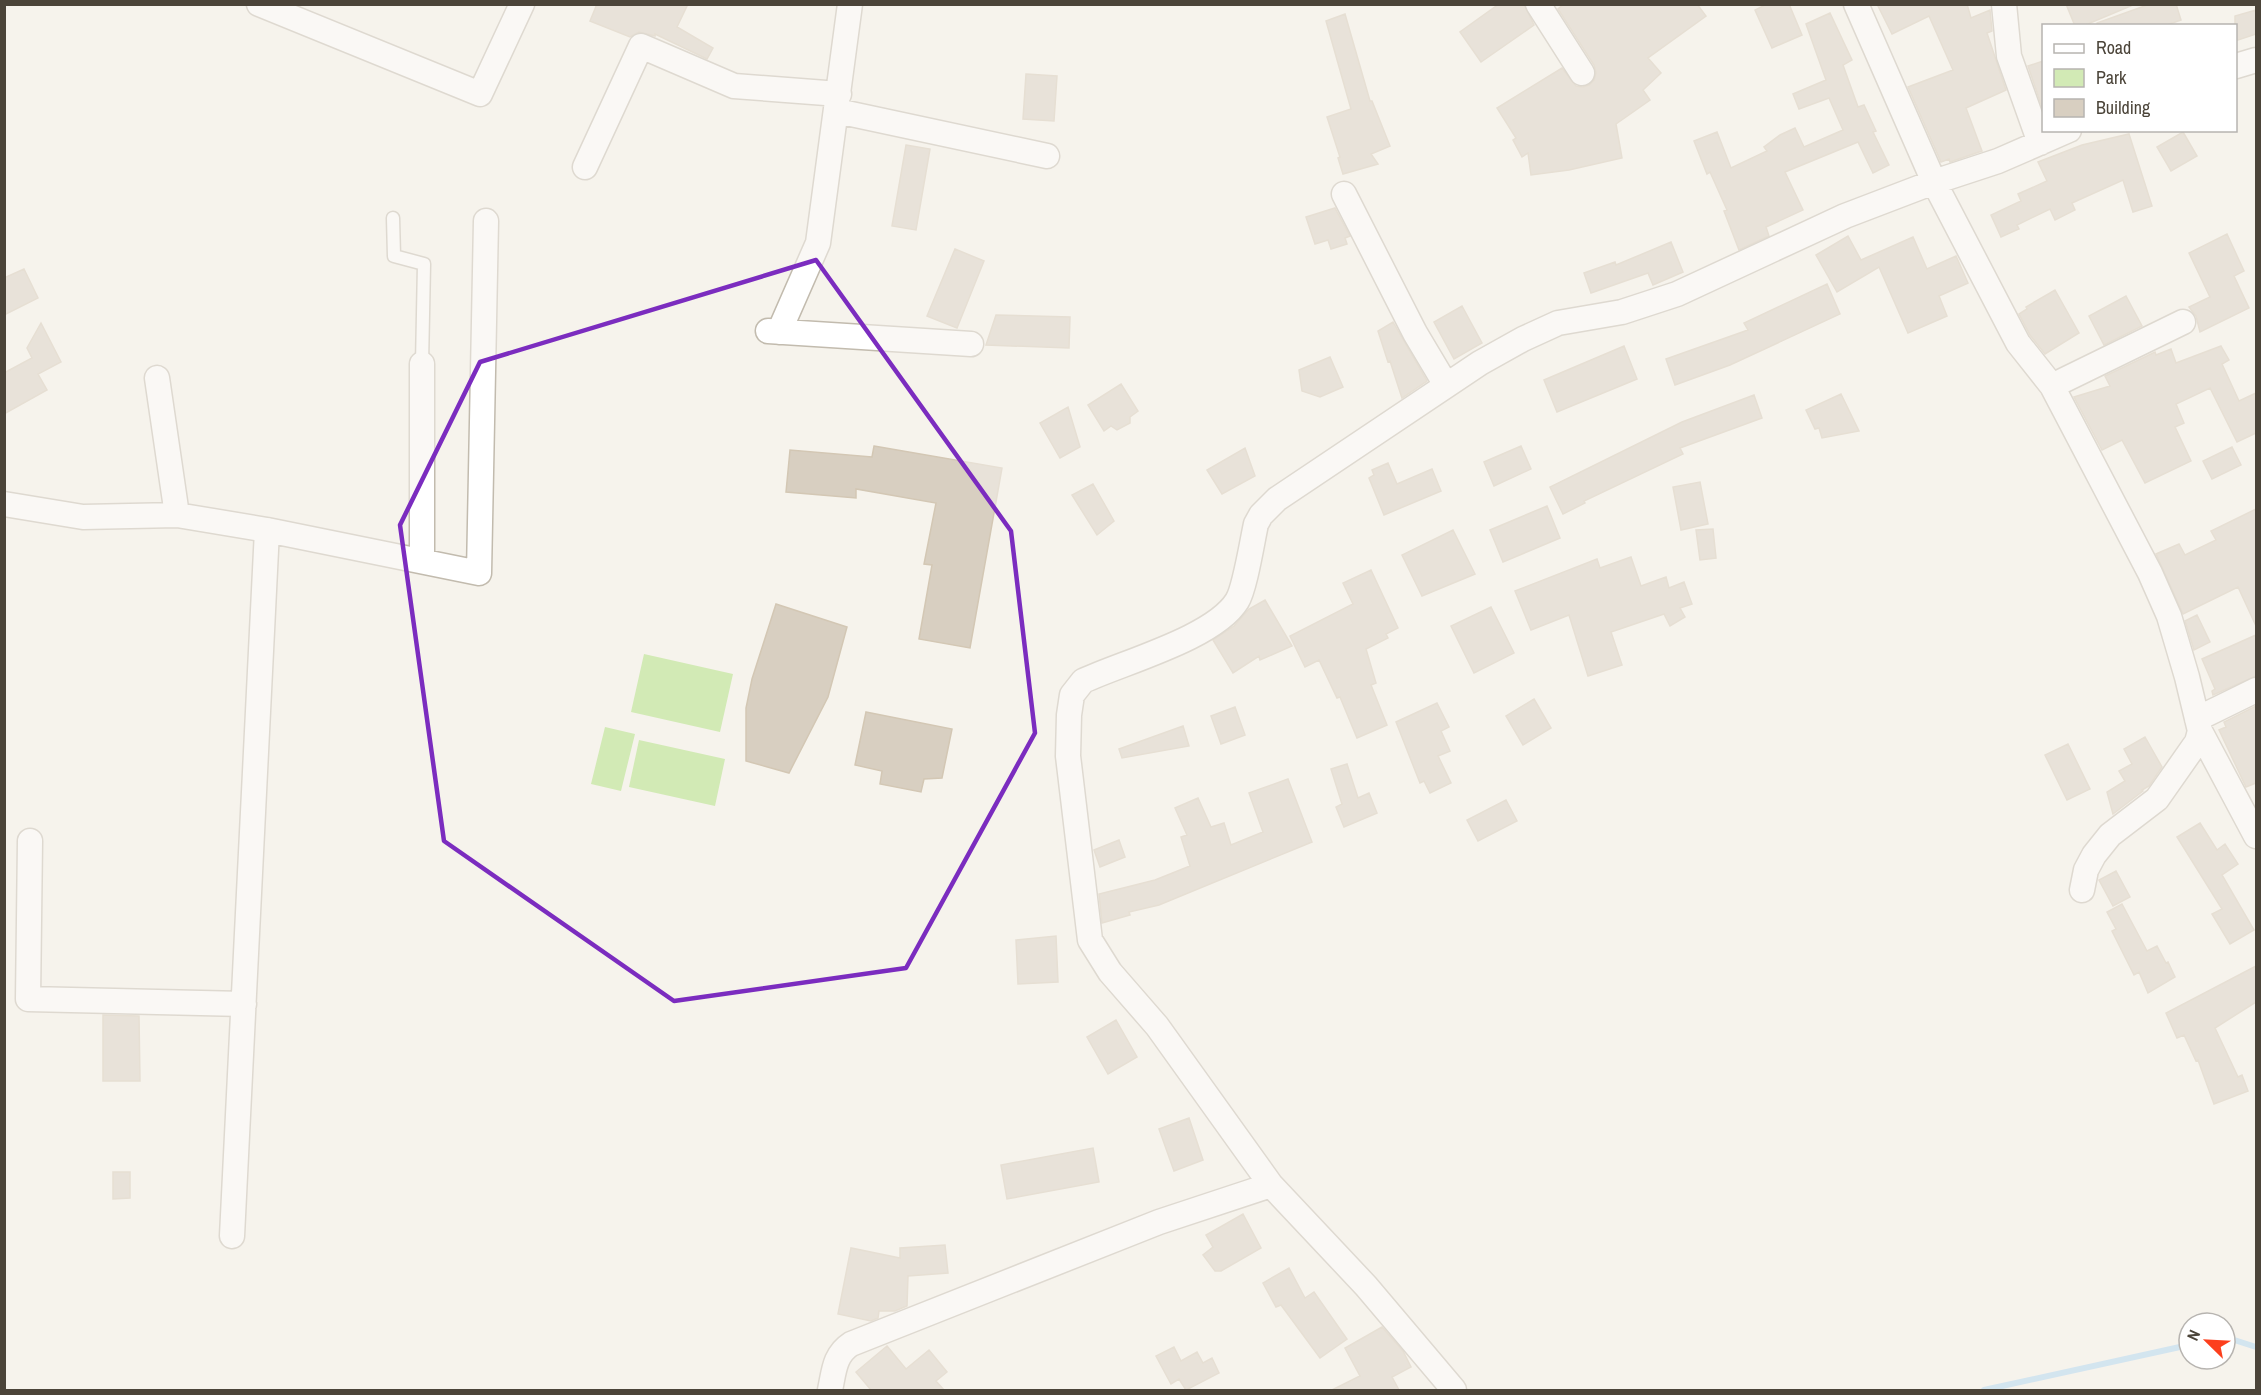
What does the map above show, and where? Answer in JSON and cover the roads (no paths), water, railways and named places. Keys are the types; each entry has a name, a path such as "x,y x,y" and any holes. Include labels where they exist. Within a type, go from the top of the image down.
{"street":[{"path":"260,4 480,94 522,4"},
{"path":"850,4 818,243 774,331 971,344"},
{"path":"1538,4 1582,73"},
{"path":"1856,4 1934,182 2018,343 2052,387 2124,521 2164,605 2187,677 2198,725 2256,836"},
{"path":"2004,4 2009,56 2040,143"},
{"path":"585,167 641,46 734,86 838,102 1047,156"},
{"path":"2237,65 2256,60"},
{"path":"1454,1390 1366,1286 1271,1185 1157,1026 1110,972 1089,940 1068,756 1072,695 1083,681 1193,635 1224,617 1238,600 1256,524 1261,515 1277,499 1480,363 1558,323 1622,312 1677,294 1845,216 1934,182 1998,161 2065,132"},
{"path":"1344,194 1415,333 1446,385"},
{"path":"4,504 83,517 177,515 267,530 479,573 486,220"},
{"path":"2052,387 2183,322"},
{"path":"422,364 422,561"},
{"path":"157,378 177,515"},
{"path":"232,1236 267,530"},
{"path":"2198,725 2256,690"},
{"path":"2082,890 2086,870 2094,855 2110,835 2157,799 2197,742 2198,725"},
{"path":"30,841 28,999 244,1004"},
{"path":"830,1390 837,1359 841,1351 851,1344 1159,1222 1271,1185"}],"lane":[{"path":"393,218 394,256 424,264 422,364"}],"waterway":[{"path":"2237,1341 2256,1347"},
{"path":"1984,1390 2177,1348"}]}
